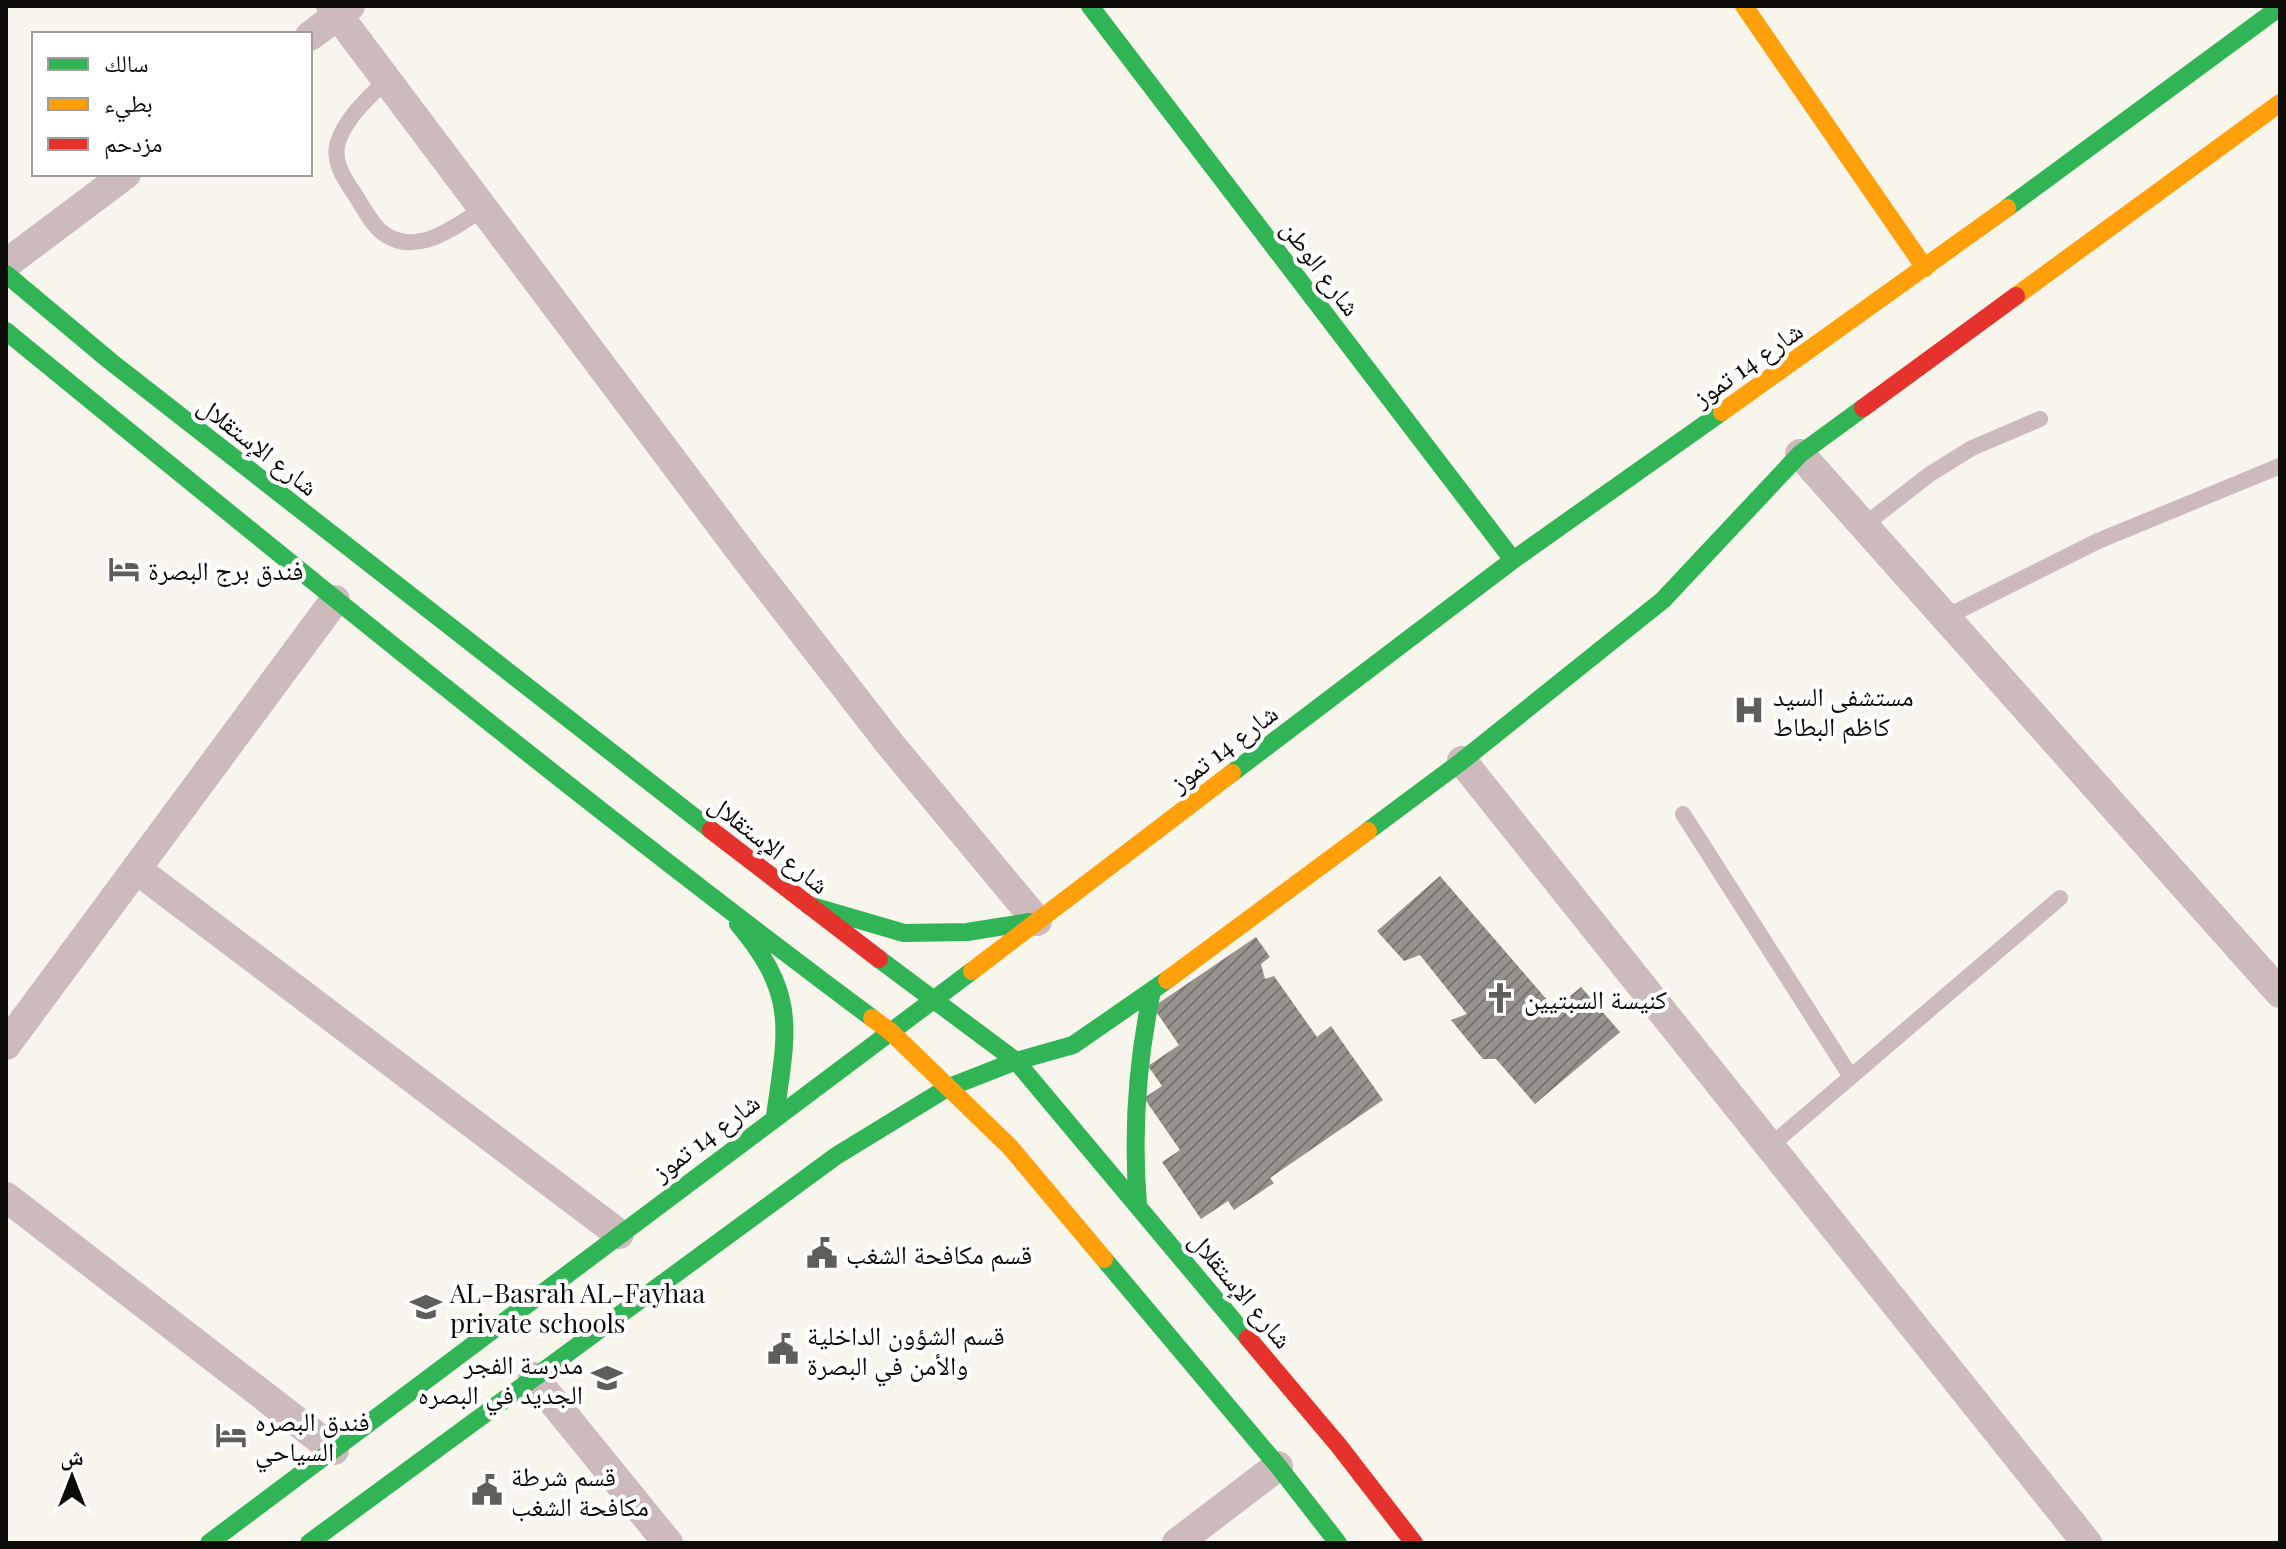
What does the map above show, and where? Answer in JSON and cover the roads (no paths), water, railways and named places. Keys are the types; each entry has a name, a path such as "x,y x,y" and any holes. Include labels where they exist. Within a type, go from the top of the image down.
{"main road":[{"name":"شارع الوطن","path":"1090,6 1513,560"},
{"path":"1744,6 1925,268"},
{"name":"شارع 14 تموز","path":"209,1543 891,1032 1513,560 1925,268 2280,7"},
{"path":"309,1543 836,1156 947,1088 1016,1061 1073,1045 1152,991 1462,761 1663,600 1800,454 2280,103"},
{"name":"شارع الإستقلال","path":"6,274 110,361 806,904 1016,1061 1339,1446 1414,1543"},
{"path":"6,331 335,600 723,907 891,1032 1010,1147 1278,1466 1338,1543"},
{"path":"806,904 904,933 967,932 1037,921"},
{"path":"723,907 756,942 783,997 787,1020 775,1116"},
{"path":"1138,1205 1134,1103 1152,991"}],"street":[{"path":"312,34 339,9 386,80 767,586 890,744 1037,921"},
{"path":"6,264 123,176"},
{"path":"1800,454 2280,993"},
{"path":"6,1045 335,600"},
{"path":"1462,761 2087,1543"},
{"path":"136,869 619,1234"},
{"path":"6,1197 334,1450"},
{"path":"533,1377 668,1543"},
{"path":"1182,1541 1278,1466"}],"lane":[{"path":"386,80 345,124 336,146 337,163 346,181 381,232 398,240 414,242 436,238 483,209"},
{"path":"1863,526 1930,474 1972,448 2040,419"},
{"path":"1944,618 2098,541 2280,466"},
{"path":"1683,814 1851,1077"},
{"path":"1770,1146 2060,898"}],"place":[{"name":"فندق برج البصرة","path":"124,569"},
{"name":"مستشفى السيد كاظم البطاط","path":"1749,710"},
{"name":"كنيسة السبتيين","path":"1500,998"},
{"name":"قسم مكافحة الشغب","path":"822,1253"},
{"name":"AL-Basrah AL-Fayhaa private schools","path":"426,1307"},
{"name":"قسم الشؤون الداخلية والأمن في البصرة","path":"783,1349"},
{"name":"مدرسة الفجر الجديد في البصره","path":"607,1378"},
{"name":"فندق البصره السياحي","path":"231,1435"},
{"name":"قسم شرطة مكافحة الشغب","path":"487,1490"}]}
